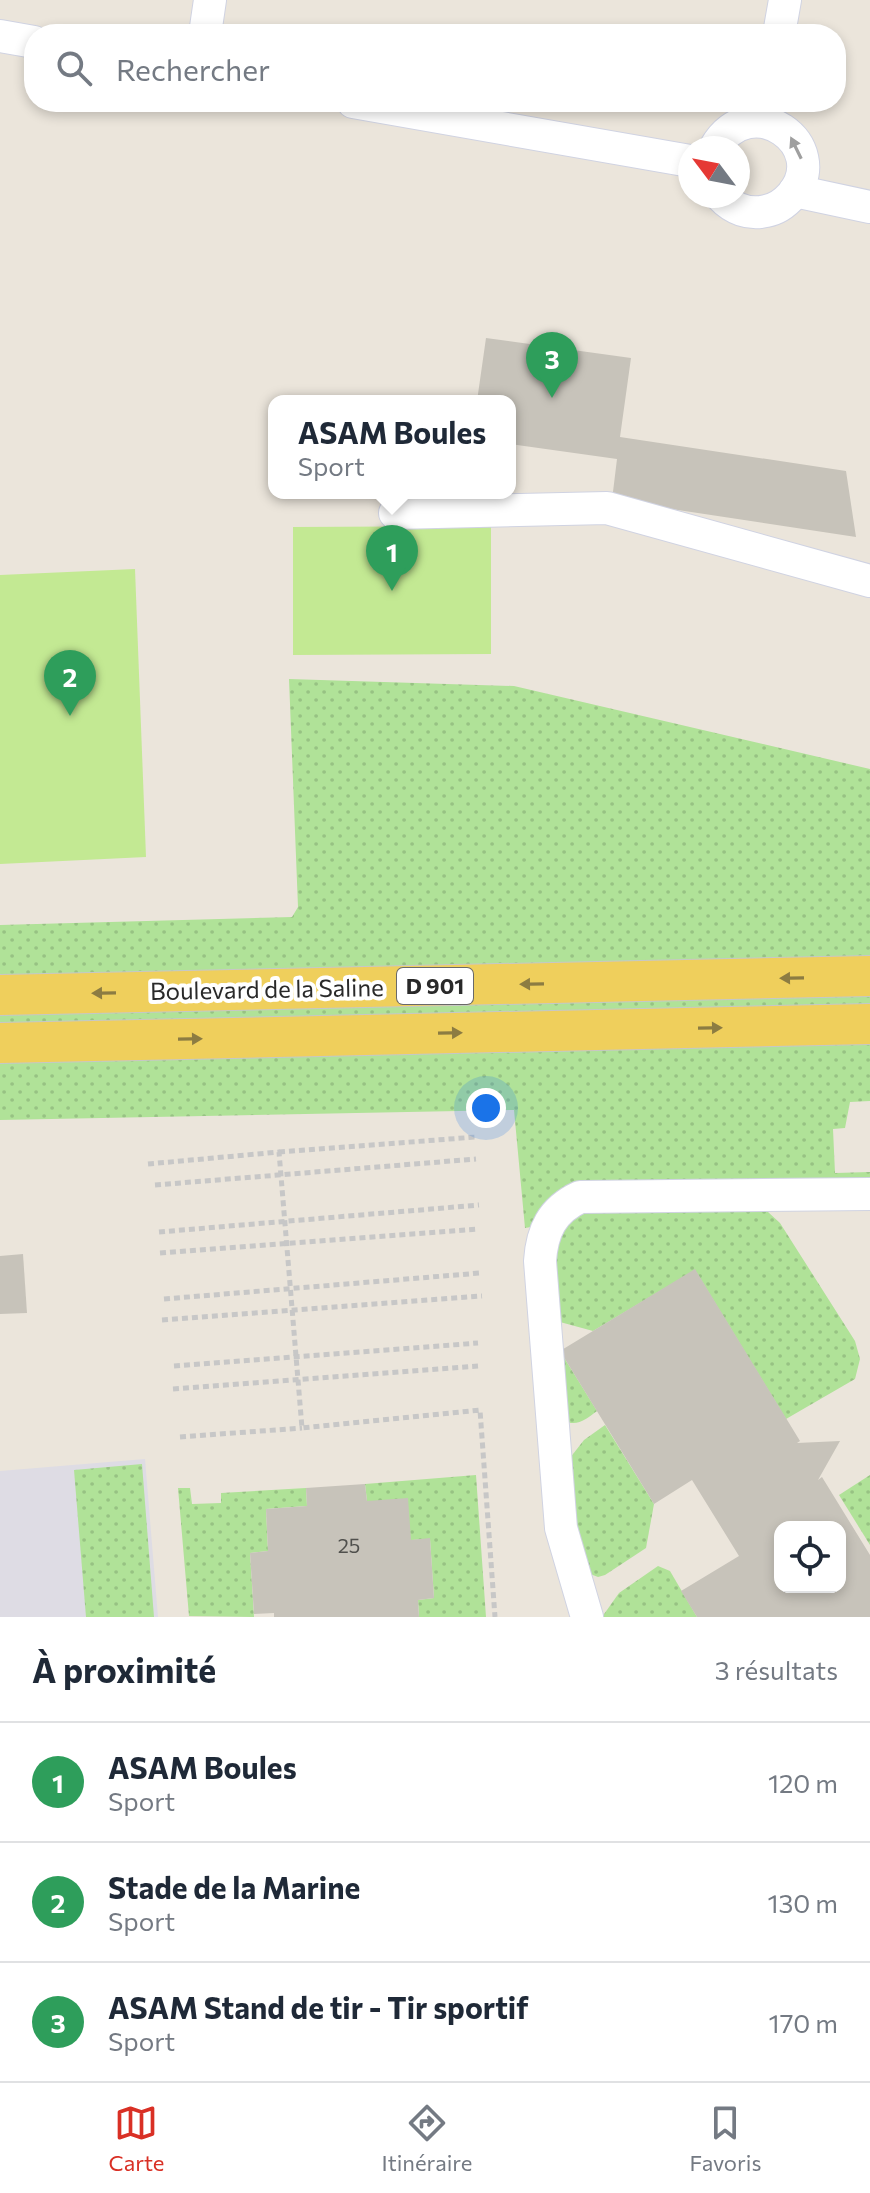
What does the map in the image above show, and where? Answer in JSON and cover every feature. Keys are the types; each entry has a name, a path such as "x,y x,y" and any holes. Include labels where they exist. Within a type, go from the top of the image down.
{"main road":[{"name":"Boulevard de la Saline","path":"0,995 870,976"},
{"name":"Boulevard de la Saline","path":"0,1043 870,1024"}],"lane":[{"path":"206,24 210,0"},
{"path":"781,24 785,0"},
{"path":"0,36 24,40"},
{"path":"410,112 678,159"},
{"path":"722,136 761,112"},
{"path":"737,208 756,213 771,210 785,203 801,177 802,161 798,146 763,112"},
{"path":"795,191 870,207"},
{"path":"395,513 607,508 870,581"},
{"path":"587,1617 561,1528 540,1261 541,1242 547,1225 566,1203 580,1197 870,1194"}],"path":[{"path":"148,1164 476,1137"},
{"path":"279,1152 302,1428"},
{"path":"155,1185 476,1159"},
{"path":"159,1232 479,1205"},
{"path":"160,1253 479,1229"},
{"path":"164,1299 480,1273"},
{"path":"162,1320 482,1296"},
{"path":"174,1366 478,1343"},
{"path":"173,1389 478,1366"},
{"path":"180,1437 480,1410 495,1617"}],"shaded area":[{"path":"145,1459 158,1617 0,1617 0,1471"}],"green space":[{"path":"491,526 491,654 293,655 293,527"},
{"path":"135,569 146,857 0,864 0,575"},
{"path":"289,679 514,686 870,769 870,1101 850,1102 845,1128 833,1129 835,1173 870,1172 870,1181 537,1214 531,1227 525,1228 514,1110 0,1120 0,925 292,917 298,907"},
{"path":"760,1208 780,1223 855,1341 860,1359 855,1379 786,1419 695,1270 593,1331 560,1322 549,1233 572,1211"},
{"path":"560,1351 597,1411 578,1423 564,1421"},
{"path":"605,1425 654,1504 646,1548 598,1577 585,1572 566,1463 584,1440"},
{"path":"142,1464 154,1617 86,1617 74,1470"},
{"path":"476,1475 486,1617 419,1617 418,1600 434,1598 430,1539 411,1540 367,1501 365,1484"},
{"path":"870,1475 870,1545 839,1495"},
{"path":"178,1488 190,1488 192,1504 221,1503 221,1493 306,1488 307,1506 266,1509 268,1551 250,1553 254,1617 189,1616"},
{"path":"658,1566 670,1571 697,1617 602,1617 619,1593"}],"building":[{"path":"486,338 631,358 620,437 846,471 856,537 612,500 617,459 516,445 516,395 478,395"},
{"path":"23,1254 27,1313 0,1314 0,1256"},
{"path":"695,1269 800,1441 797,1443 840,1441 818,1480 822,1477 870,1555 870,1617 697,1617 681,1591 739,1556 692,1480 654,1504 560,1351"},
{"path":"365,1484 367,1501 408,1498 411,1540 430,1538 434,1598 418,1600 419,1617 274,1617 274,1613 254,1614 250,1553 268,1551 266,1509 307,1506 306,1488"}],"place":[{"name":"ASAM Stand de tir - Tir sportif","path":"552,398"},
{"name":"ASAM Boules","path":"392,591"},
{"name":"Stade de la Marine","path":"70,716"}]}
